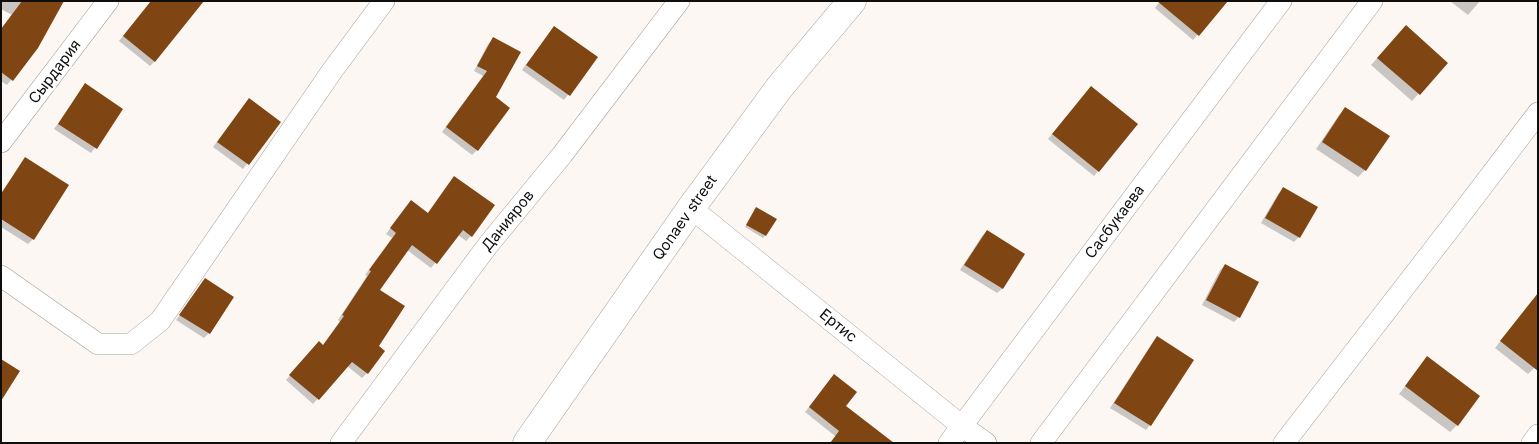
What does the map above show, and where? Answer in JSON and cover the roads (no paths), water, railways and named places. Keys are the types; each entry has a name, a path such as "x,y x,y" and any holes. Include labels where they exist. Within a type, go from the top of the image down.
{"main road":[{"name":"Qonaev street","path":"527,443 691,208 779,88 852,1"}],"street":[{"name":"Сырдария","path":"1,142 108,1"},
{"path":"1,276 98,344 131,344 160,321 332,71 384,1"},
{"name":"Данияров","path":"341,443 488,245 562,155 679,1"},
{"name":"Сасбукаева","path":"949,443 1281,1"},
{"path":"1041,443 1372,1"},
{"path":"1284,443 1538,113"},
{"name":"Ертис","path":"691,208 962,426 986,443"},
{"path":"1532,443 1538,435"}]}
